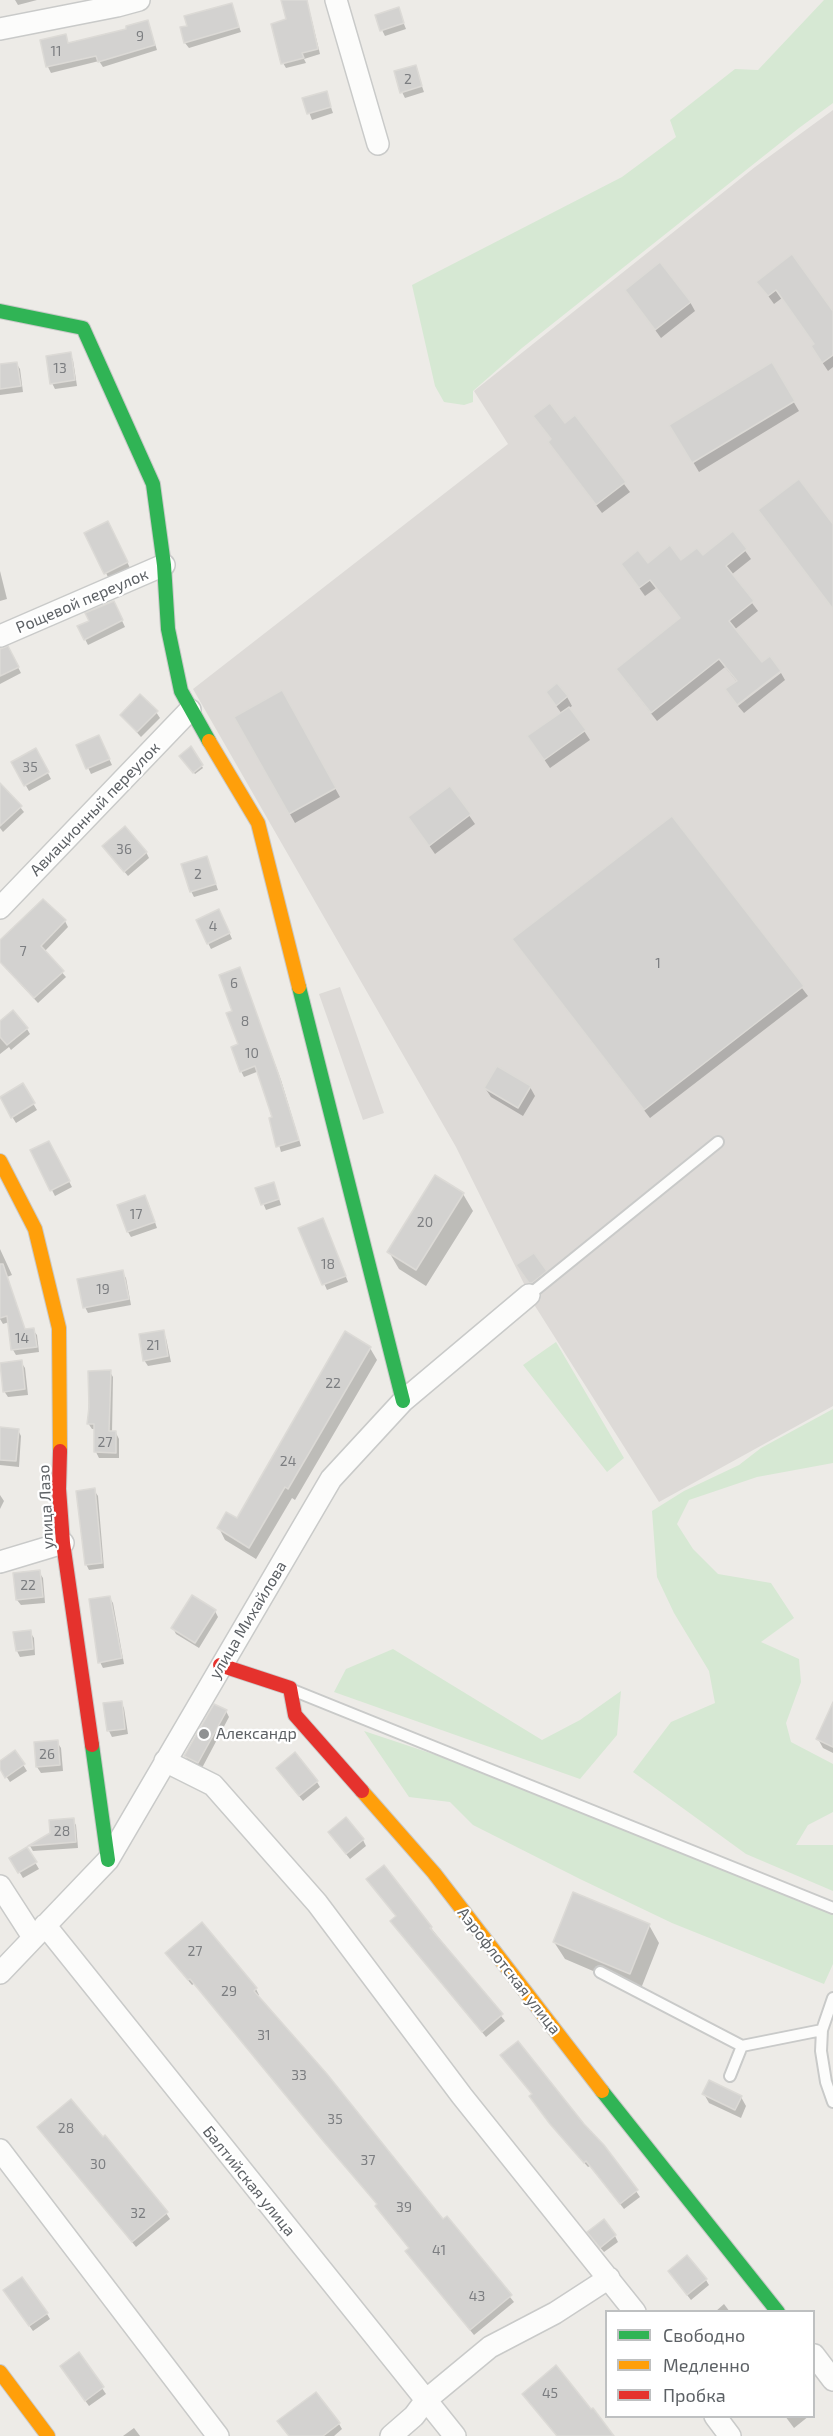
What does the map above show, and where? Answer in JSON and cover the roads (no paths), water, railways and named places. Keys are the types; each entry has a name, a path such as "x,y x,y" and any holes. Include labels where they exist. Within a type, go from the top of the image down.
{"street":[{"path":"0,29 139,0"},
{"path":"336,0 378,144"},
{"path":"0,311 83,328 153,484 164,566 168,629 182,691 190,710 258,823 403,1401"},
{"name":"Рощевой переулок","path":"0,636 164,566"},
{"name":"Авиационный переулок","path":"0,908 190,710"},
{"name":"улица Лазо","path":"0,1161 34,1229 59,1328 61,1381 59,1489 63,1544 108,1860"},
{"name":"улица Михайлова","path":"0,1974 108,1860 220,1665 331,1479 403,1401 529,1295"},
{"path":"0,1562 63,1544"},
{"path":"220,1665 290,1689"},
{"name":"Аэрофлотская улица","path":"290,1689 295,1715 434,1873 616,2110 776,2310"},
{"path":"165,1761 213,1785 317,1903 462,2096 633,2310"},
{"name":"Балтийская улица","path":"0,1886 455,2436"},
{"path":"0,2150 218,2436"},
{"path":"392,2436 414,2416 426,2400 490,2347 555,2313 609,2278"},
{"path":"815,2358 833,2380"},
{"path":"0,2372 48,2436"},
{"path":"716,2418 730,2436"}],"lane":[{"path":"529,1295 718,1142"},
{"path":"290,1689 833,1908"},
{"path":"600,1972 742,2046 822,2030"},
{"path":"833,1998 822,2030 821,2051 826,2082 833,2102"},
{"path":"730,2076 742,2046"}],"place":[{"name":"Александр","path":"204,1734"}]}
